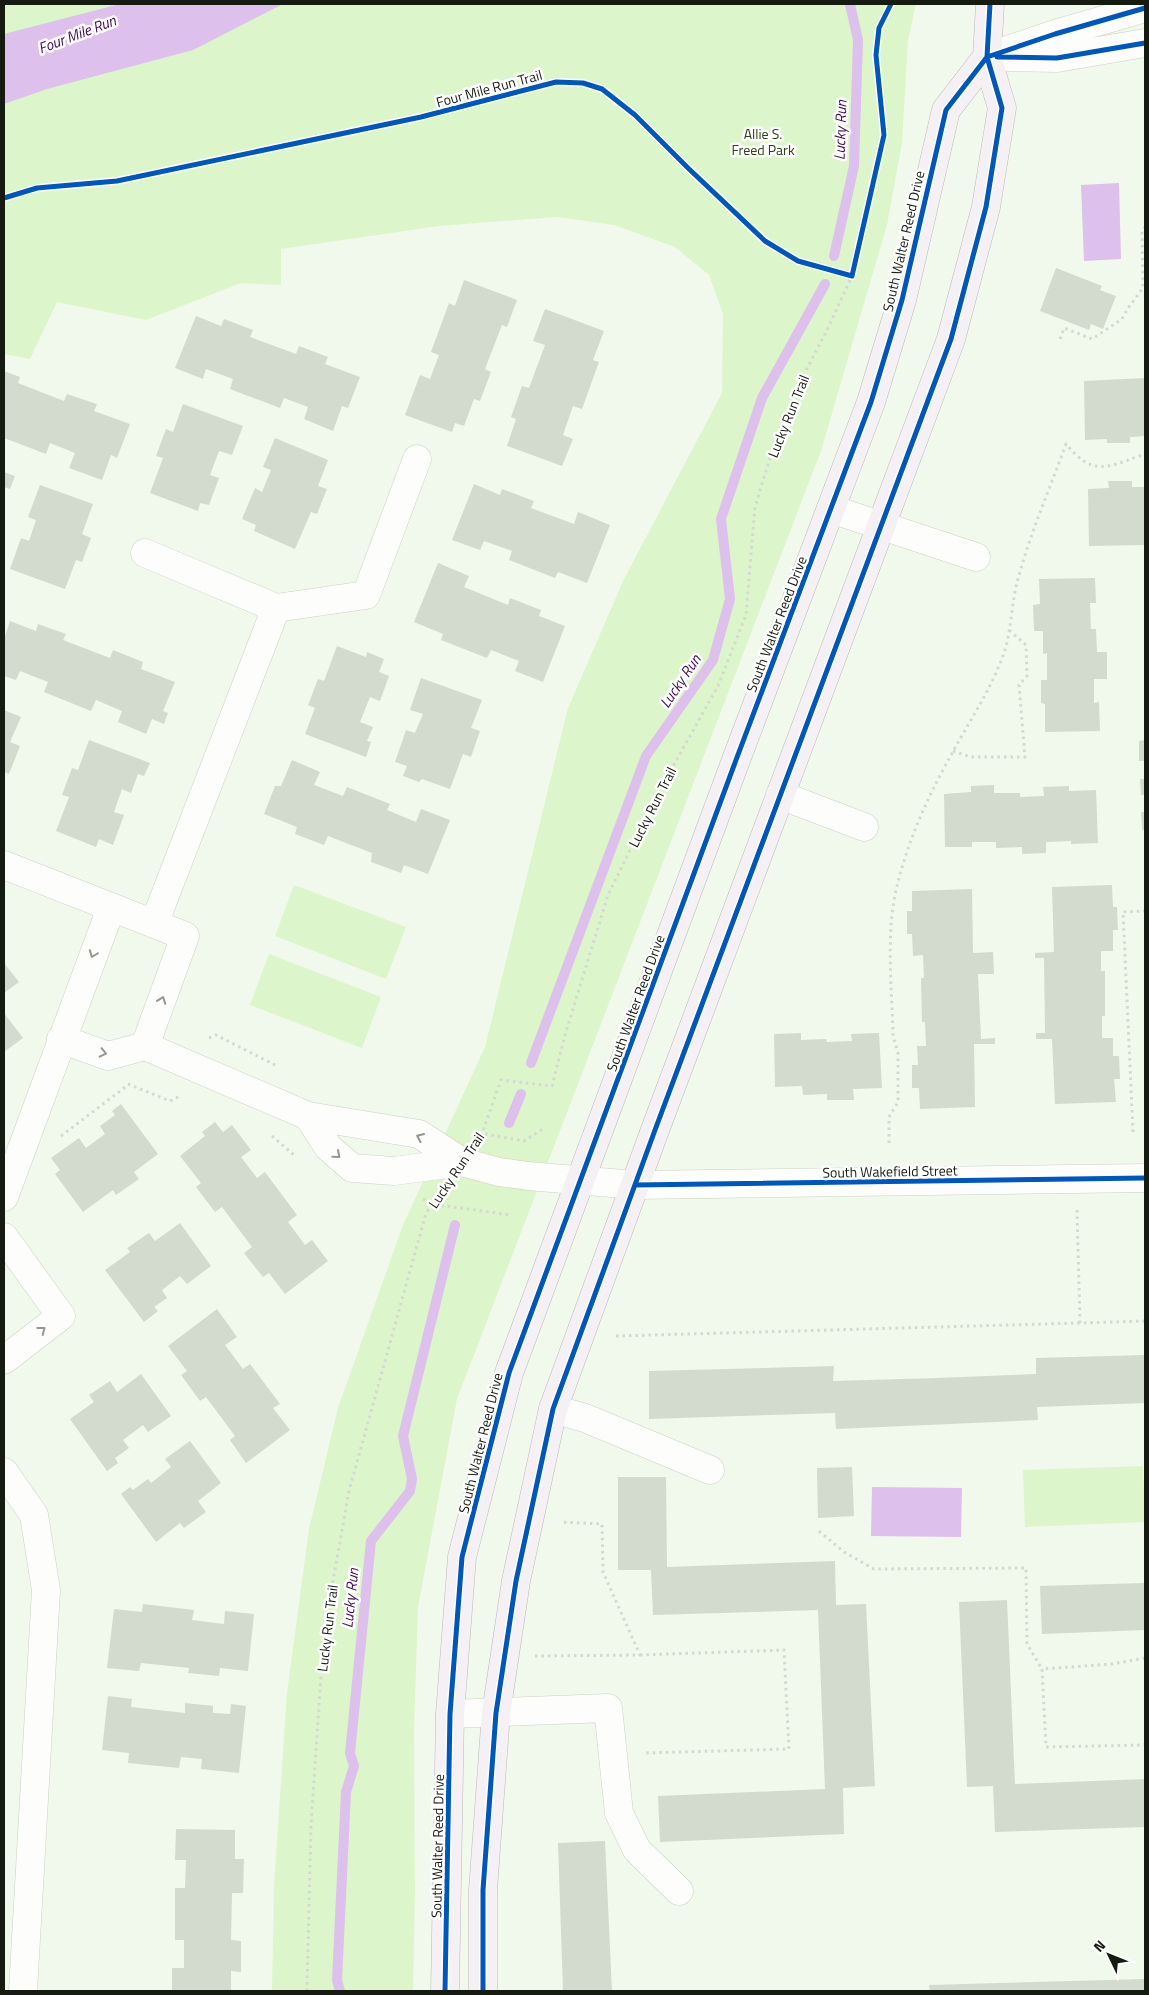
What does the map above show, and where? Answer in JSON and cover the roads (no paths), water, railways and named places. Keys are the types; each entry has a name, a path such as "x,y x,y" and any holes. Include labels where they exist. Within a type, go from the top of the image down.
{"main road":[{"path":"483,1991 483,1890 496,1713 516,1581 553,1409 951,339 986,207 1002,108 987,57 990,4"},
{"name":"South Walter Reed Drive","path":"446,1991 450,1714 462,1557 509,1373 871,402 902,300 946,110 987,57"}],"street":[{"path":"987,57 1056,34 1145,8"},
{"path":"987,57 1057,58 1145,43"},
{"path":"145,553 276,608 366,595 417,459"},
{"path":"831,509 976,557"},
{"path":"154,924 276,608"},
{"path":"780,795 864,827"},
{"path":"4,865 185,936 146,1046"},
{"path":"4,1197 110,908"},
{"path":"61,1039 108,1056 146,1046 308,1116 419,1134 462,1162"},
{"path":"308,1116 328,1147 352,1168 394,1171 462,1162"},
{"name":"South Wakefield Street","path":"462,1162 499,1172 635,1185 1145,1178"},
{"path":"4,1237 61,1316 4,1360"},
{"path":"553,1409 586,1418 710,1470"},
{"path":"4,1472 34,1515 46,1590 23,1991"},
{"path":"450,1714 608,1708 619,1813 637,1850 678,1891"}],"water":[{"name":"Four Mile Run","path":"120,4 283,4 193,50 47,89 4,104 4,34"},
{"path":"1119,183 1121,259 1084,261 1081,185"},
{"path":"872,1487 962,1488 961,1537 871,1536"}],"waterway":[{"name":"Lucky Run","path":"834,256 854,166 858,40 850,4"},
{"name":"Lucky Run","path":"531,1063 646,756 713,660 730,599 721,519 762,398 825,284"},
{"name":"Lucky Run","path":"509,1123 521,1094"},
{"name":"Lucky Run","path":"340,1991 337,1980 346,1792 354,1766 350,1753 371,1541 410,1491 412,1479 403,1436 455,1225"}],"park label":[{"name":"Allie S. Freed Park","path":"763,142"}]}
